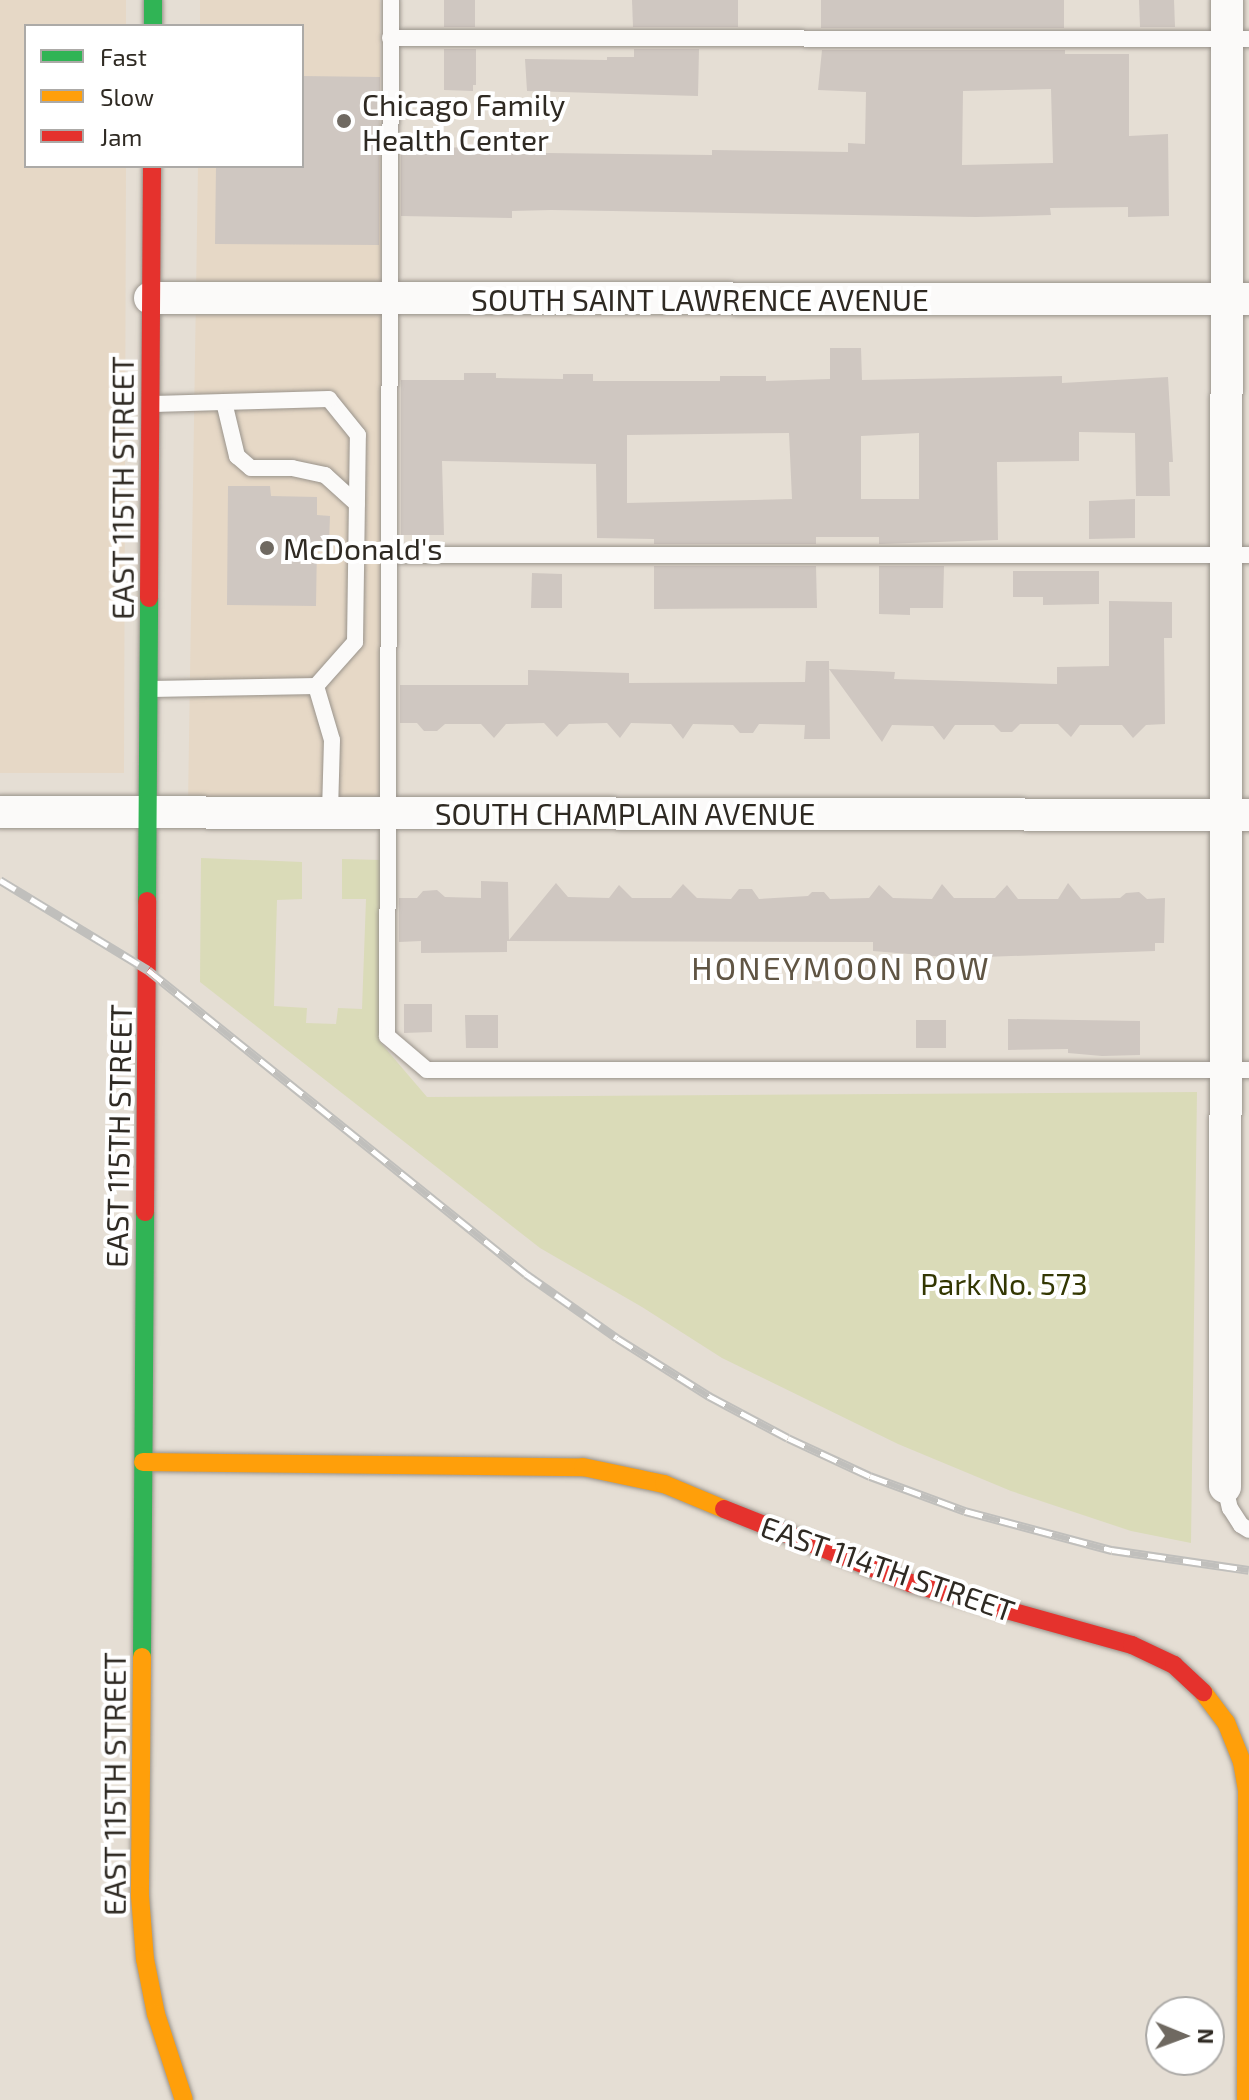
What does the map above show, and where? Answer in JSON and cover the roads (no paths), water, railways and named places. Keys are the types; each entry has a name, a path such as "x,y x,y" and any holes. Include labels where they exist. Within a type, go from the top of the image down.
{"street":[{"path":"153,0 153,24"},
{"path":"1225,1487 1237,1328 1238,39 1227,0"},
{"name":"EAST 115TH STREET","path":"152,168 140,1896 145,1959 156,2014 174,2078 184,2100"},
{"name":"SOUTH SAINT LAWRENCE AVENUE","path":"150,298 1238,299"},
{"name":"SOUTH CHAMPLAIN AVENUE","path":"0,812 1237,815"},
{"name":"EAST 114TH STREET","path":"143,1462 519,1465 625,1473 664,1484 821,1550 910,1583 997,1610 1092,1632 1132,1645 1174,1665 1203,1692 1226,1722 1242,1762 1247,1791 1246,2100"}],"lane":[{"path":"391,0 387,1036 427,1070 1237,1070"},
{"path":"390,38 1238,39"},
{"path":"149,689 316,686 355,642 358,435 329,399 150,404"},
{"path":"224,402 237,456 251,468 292,468 325,475 357,504"},
{"path":"389,555 1238,555"},
{"path":"316,686 332,740 330,812"},
{"path":"1225,1487 1230,1508 1241,1525 1249,1530"}],"railway":[{"path":"0,880 148,970 526,1274 617,1338 709,1396 788,1438 870,1476 965,1511 1112,1550 1249,1570"}],"place":[{"name":"Chicago Family Health Center","path":"344,121"},
{"name":"McDonald's","path":"267,548"}],"district":[{"name":"HONEYMOON ROW","path":"841,967"}],"park label":[{"name":"Park No. 573","path":"1004,1283"}]}
